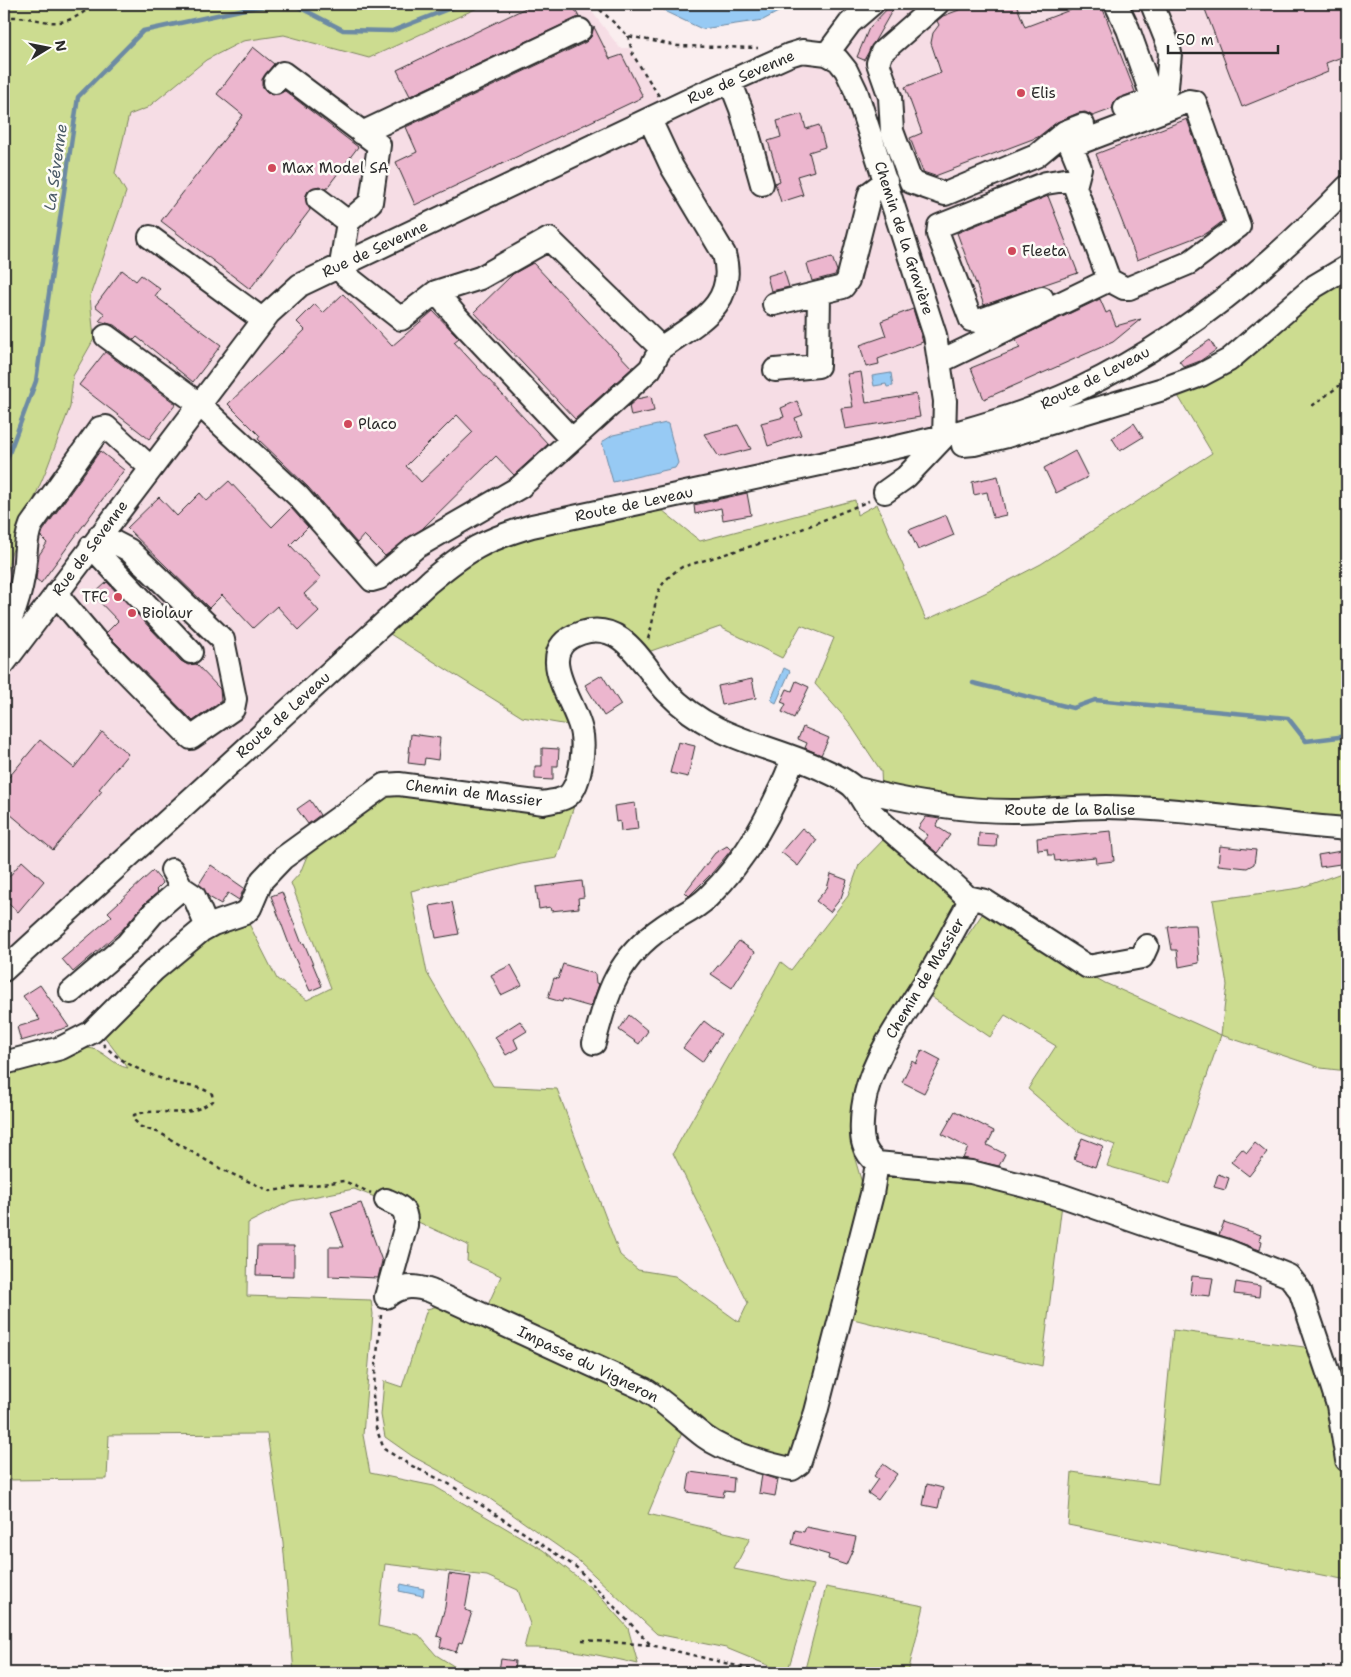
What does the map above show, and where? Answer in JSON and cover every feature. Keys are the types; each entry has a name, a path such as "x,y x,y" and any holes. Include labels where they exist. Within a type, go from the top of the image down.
{"street":[{"path":"827,54 850,23 871,4"},
{"path":"937,4 882,52 878,63 890,97 892,131 911,182 945,194 1036,156 1066,132 1153,99 1167,87 1170,53 1152,4"},
{"path":"1116,4 1128,29 1153,99"},
{"path":"362,133 580,30"},
{"name":"Rue de Sevenne","path":"4,663 263,320 282,299 300,285 730,81 789,55 802,51 827,54"},
{"name":"Chemin de la Gravière","path":"827,54 838,60 846,70 856,91 928,309 939,362 944,401 944,437"},
{"path":"276,82 283,73 378,145 371,202 348,222 341,265 345,275 401,319 436,292 480,278 549,239 662,348"},
{"path":"730,81 762,184"},
{"path":"1189,101 1195,102 1239,226 1189,263 1129,288 1124,288 1109,280 1074,187 1080,168 1071,146 1189,101"},
{"path":"106,336 199,404 298,496 372,580 379,578 416,547 509,495 650,369 662,348 714,308 724,294 728,281 728,269 724,254 672,167 659,115"},
{"path":"1077,178 1046,183 944,222 938,226 938,234 971,320 978,321 1066,290 1078,296"},
{"path":"774,304 843,287 848,280 870,193 886,181"},
{"name":"Route de Leveau","path":"4,970 429,582 458,558 477,546 500,535 532,526 944,437 1038,407 1079,390 1174,335 1256,274 1289,246 1347,187"},
{"path":"318,199 348,222"},
{"path":"150,237 263,320"},
{"path":"885,492 906,477 944,437 963,445 974,444 1163,389 1202,375 1229,360 1315,286 1347,267"},
{"path":"939,362 1109,280"},
{"path":"436,292 456,317 572,440"},
{"path":"774,370 818,366 819,293"},
{"path":"4,631 12,619 25,562 26,538 31,525 100,428 106,427 151,468"},
{"path":"56,594 95,640 191,738 233,709 234,699 223,640 129,550 96,541"},
{"path":"96,541 191,652"},
{"name":"Chemin de Massier","path":"4,1063 61,1048 92,1032 154,970 207,927 245,913 250,908 262,880 272,868 384,784 428,787 544,803 567,797 572,791 578,776 583,741 578,718 560,681 557,654 560,646 581,633 605,630 622,638 662,687 699,720 728,735 824,770 854,788 869,810 967,897 968,903 964,912 879,1057 866,1086 862,1108 863,1146 870,1157 877,1163"},
{"path":"594,1043 605,999 620,967 639,946 665,926 695,908 709,896 756,838 776,801 793,759"},
{"name":"Route de la Balise","path":"854,788 886,796 950,807 1017,811 1106,807 1193,813 1347,829"},
{"path":"71,992 127,944 154,912 177,879 194,896 207,927"},
{"path":"967,897 986,901 1088,967 1142,957 1147,946"},
{"path":"877,1163 972,1172 1060,1195 1175,1235 1225,1250 1289,1276 1300,1290 1327,1370 1338,1406 1347,1460"},
{"name":"Impasse du Vigneron","path":"386,1297 395,1290 407,1286 431,1291 644,1389 663,1400 707,1438 727,1448 792,1469 799,1464 816,1412 872,1194 877,1163"},
{"path":"386,1200 402,1207 406,1214 406,1225 386,1297"}],"path":[{"path":"4,17 18,16 55,24 69,22 95,4"},
{"path":"594,4 628,36 678,46 758,48 789,55"},
{"path":"628,36 633,55 659,115"},
{"path":"1312,406 1347,380"},
{"path":"641,660 652,626 658,589 668,577 682,567 786,536 863,504 885,492"},
{"path":"92,1032 108,1049 139,1069 176,1084 205,1089 212,1094 213,1102 196,1111 187,1113 142,1112 134,1115 134,1120 141,1127 160,1133 221,1170 270,1190 293,1189 344,1181 386,1200"},
{"path":"386,1297 378,1343 373,1395 376,1428 384,1449 410,1466 449,1484 576,1567 651,1645"},
{"path":"582,1640 651,1645 766,1673"}],"shaded area":[{"path":"486,4 586,4 620,48 629,48 672,120 859,32 849,4 1347,4 1347,173 1314,209 1259,260 1139,346 1065,387 923,433 502,520 403,591 4,959 4,589 11,554 70,407 73,376 94,339 90,296 126,192 115,173 129,115 147,108 206,60 243,41 284,35 369,58"}],"green space":[{"path":"4,4 486,4 369,58 284,35 243,41 206,60 147,108 129,115 115,173 126,192 90,296 94,339 73,376 70,407 11,554 4,589"},
{"path":"1347,277 1347,824 977,803 882,790 881,771 848,721 815,684 834,638 801,625 782,658 720,627 648,652 620,630 604,621 591,620 571,626 557,635 549,645 546,658 547,672 552,686 574,726 522,717 390,634 461,569 504,546 557,530 662,510 700,541 855,500 857,515 877,504 926,620 985,593 1041,564 1212,453 1177,394"},
{"path":"395,795 547,810 574,806 557,858 521,864 411,891 427,973 493,1086 557,1089 620,1255 638,1270 675,1276 739,1322 748,1303 673,1153 781,962 791,970 848,896 859,865 888,835 949,887 959,906 865,1060 854,1094 850,1117 850,1142 864,1190 795,1458 783,1459 715,1438 487,1307 501,1276 467,1261 468,1245 416,1221 380,1199 354,1189 291,1201 248,1223 247,1296 371,1300 373,1314 363,1435 370,1473 434,1486 543,1550 595,1591 628,1628 638,1664 581,1652 524,1648 530,1624 518,1590 487,1576 385,1564 378,1626 419,1635 436,1655 465,1673 294,1673 283,1542 267,1434 109,1435 107,1479 4,1480 4,1072 58,1054 87,1048 98,1051 123,1067 128,1068 101,1032 158,975 213,933 247,920 277,979 307,1000 331,988 291,883 300,873 309,851 370,802"},
{"path":"1347,871 1347,916 1339,919 1345,970 1347,970 1347,1071 1321,1068 1221,1035 1227,985 1213,900 1300,888"},
{"path":"983,913 1105,983 1221,1035 1170,1184 1107,1166 1115,1145 1076,1130 1028,1089 1056,1046 1005,1015 990,1037 927,994"},
{"path":"895,1172 1013,1188 1062,1204 1042,1366 845,1317 885,1178"},
{"path":"445,1304 642,1394 684,1428 648,1514 750,1538 734,1569 814,1585 787,1673 726,1648 657,1634 579,1561 486,1496 412,1456 385,1437 381,1415 384,1381 402,1387 427,1309"},
{"path":"1173,1330 1312,1348 1340,1455 1347,1509 1347,1580 1068,1525 1072,1472 1158,1484"},
{"path":"826,1587 924,1606 908,1673 804,1673"}],"water":[{"path":"658,4 793,4 763,20 702,29 666,12"},
{"path":"891,373 893,386 887,387 886,384 874,386 872,376"},
{"path":"668,424 678,463 675,468 613,482 602,442 613,435"},
{"path":"784,668 790,671 776,703 771,700"},
{"path":"401,1584 424,1589 423,1596 399,1591"}],"building":[{"path":"534,4 572,4 579,17 410,96 397,70"},
{"name":"Elis","path":"975,4 1016,4 1025,27 1086,4 1101,4 1135,92 1115,100 1112,109 1093,116 1085,112 1078,113 1057,122 1038,137 935,176 923,172 910,138 922,133 905,87 941,73 931,43 933,33 939,25 937,21 943,16"},
{"path":"1203,4 1347,4 1347,55 1326,63 1328,72 1242,107"},
{"path":"890,6 893,9 864,60 857,57 869,28"},
{"name":"Max Model SA","path":"594,27 610,59 622,55 643,97 415,205 396,162 417,152 406,127 586,42 591,37"},
{"name":"Max Model SA","path":"253,47 274,64 262,79 262,86 266,91 273,95 285,91 358,147 326,189 319,186 308,191 305,198 310,210 250,289 161,221 243,115 217,94"},
{"path":"802,114 806,129 819,125 825,147 809,152 814,171 797,176 803,195 781,202 775,183 780,181 768,141 781,137 777,121"},
{"path":"1187,119 1223,221 1207,233 1137,260 1096,154"},
{"path":"1048,196 1078,273 984,305 957,233"},
{"path":"832,257 837,271 835,275 812,281 807,264"},
{"path":"533,263 632,368 575,419 474,312 513,274"},
{"path":"122,270 136,281 141,275 160,289 155,296 221,345 193,382 137,337 134,340 114,325 99,321 105,314 95,306"},
{"path":"784,271 789,287 771,291 767,276"},
{"name":"Placo","path":"343,294 392,346 433,311 459,338 454,342 548,444 514,475 496,456 422,529 385,556 364,535 357,543 308,487 258,439 260,436 228,404 305,330 297,322 315,304 323,313","holes":["457,415 473,432 421,482 406,466"]},
{"path":"1100,299 1106,313 1110,311 1116,326 1141,319 1113,342 984,399 971,368 1020,348 1016,339"},
{"path":"913,309 923,342 878,359 879,364 866,367 860,345 886,336 881,321"},
{"path":"1210,340 1216,350 1200,361 1184,367 1179,361"},
{"path":"105,352 176,404 149,439 79,385"},
{"path":"861,372 866,403 916,394 920,417 845,429 841,408 853,407 847,374"},
{"path":"651,396 654,411 631,416 629,406 637,399"},
{"path":"797,401 803,415 795,418 801,435 768,446 761,423 784,417 781,408"},
{"path":"1134,423 1143,437 1120,451 1112,438"},
{"path":"738,425 751,449 719,457 704,434"},
{"path":"100,451 124,470 41,583 36,579 39,555 47,543 41,537 43,531"},
{"path":"1075,451 1088,477 1056,493 1044,468"},
{"path":"998,476 1006,515 993,518 987,492 974,495 972,482"},
{"path":"229,481 272,527 291,508 308,527 290,545 321,578 304,594 319,611 299,630 277,606 253,628 222,595 209,608 127,528 159,497 177,516 200,493 207,501"},
{"path":"747,493 751,515 723,520 721,508 695,514 694,505"},
{"path":"946,515 954,535 918,550 909,530"},
{"path":"107,582 181,661 188,665 196,664 220,689 221,701 193,721 106,633 118,621 93,595"},
{"path":"602,675 621,705 604,716 585,685"},
{"path":"752,679 756,698 722,705 718,686"},
{"path":"796,681 809,687 794,718 782,712 786,704 781,702 787,689 792,691"},
{"path":"803,727 829,738 821,755 805,748 807,743 798,739"},
{"path":"102,732 128,754 99,789 102,791 53,850 4,809 4,783 40,740 74,768"},
{"path":"411,734 440,738 438,760 425,758 424,765 408,763"},
{"path":"678,742 695,746 688,777 670,773"},
{"path":"542,748 559,749 558,766 553,766 553,780 535,779 535,766 542,766"},
{"path":"310,800 320,815 308,824 297,809"},
{"path":"635,803 638,829 621,831 620,821 616,822 614,806"},
{"path":"926,817 940,819 936,826 950,835 937,853 923,841 928,835 918,828"},
{"path":"802,828 817,840 798,866 781,852"},
{"path":"1111,831 1114,861 1096,863 1095,857 1055,861 1054,855 1048,855 1047,849 1038,850 1037,838"},
{"path":"979,833 997,834 996,847 978,846"},
{"path":"727,846 731,850 689,896 685,892 715,853"},
{"path":"1220,846 1256,850 1254,864 1247,868 1218,865"},
{"path":"1347,850 1347,863 1320,867 1318,855"},
{"path":"22,861 44,881 18,912 4,900 4,883"},
{"path":"211,865 244,888 239,900 228,893 221,904 209,897 199,884"},
{"path":"153,871 163,883 156,890 158,892 144,904 123,929 73,972 62,959 112,916 108,912"},
{"path":"831,874 847,880 841,898 830,912 816,901 827,888"},
{"path":"582,881 584,897 578,898 579,908 551,911 550,907 539,909 536,887"},
{"path":"282,892 302,944 304,943 322,986 310,991 292,952 271,896"},
{"path":"452,902 459,934 436,938 430,906"},
{"path":"1196,925 1199,963 1179,967 1177,950 1172,950 1168,927"},
{"path":"739,941 755,952 732,988 711,974"},
{"path":"563,964 595,974 596,983 599,984 591,1007 563,999 562,1002 548,998 554,978 558,979"},
{"path":"511,965 522,985 501,995 491,975"},
{"path":"40,985 69,1027 21,1041 17,1027 40,1020 23,996"},
{"path":"629,1015 648,1031 639,1044 619,1030"},
{"path":"520,1021 527,1031 514,1039 518,1048 506,1055 495,1037"},
{"path":"704,1021 721,1034 702,1062 683,1048"},
{"path":"922,1050 941,1060 924,1093 902,1082 912,1061 916,1064"},
{"path":"955,1111 994,1131 987,1145 1005,1154 999,1166 963,1158 968,1148 942,1134"},
{"path":"1082,1138 1103,1146 1095,1167 1074,1159"},
{"path":"1255,1143 1267,1153 1249,1176 1231,1162 1242,1149 1247,1153"},
{"path":"1218,1174 1229,1178 1225,1190 1214,1187"},
{"path":"361,1203 382,1261 378,1278 329,1276 329,1247 344,1247 331,1212"},
{"path":"1224,1222 1261,1235 1259,1240 1262,1241 1260,1250 1219,1235"},
{"path":"257,1246 294,1246 294,1276 256,1275"},
{"path":"1192,1276 1213,1278 1210,1296 1190,1294"},
{"path":"1236,1282 1260,1286 1259,1297 1234,1294"},
{"path":"883,1464 897,1474 878,1500 868,1493 878,1479 874,1476"},
{"path":"690,1472 734,1478 733,1492 724,1491 723,1497 687,1492"},
{"path":"762,1475 778,1480 775,1496 759,1493"},
{"path":"927,1484 943,1488 938,1508 923,1505"},
{"path":"806,1527 856,1537 846,1565 828,1559 829,1555 792,1544 795,1530 804,1532"},
{"path":"449,1574 471,1577 465,1610 472,1612 462,1643 459,1642 456,1652 440,1647 442,1638 437,1636 445,1607"},
{"path":"501,1659 515,1661 514,1672 499,1670"}],"waterway":[{"name":"La Sévenne","path":"4,467 36,381 78,97 143,31 245,9 282,4"},
{"name":"La Sévenne","path":"293,4 343,30 392,31 461,4"},
{"path":"973,683 1073,708 1095,700 1288,718 1306,741 1347,736"}],"place":[{"name":"Elis","path":"1021,93"},
{"name":"Max Model SA","path":"272,168"},
{"name":"Fleeta","path":"1012,251"},
{"name":"Placo","path":"348,424"},
{"name":"TFC","path":"118,597"},
{"name":"Biolaur","path":"132,613"}]}
